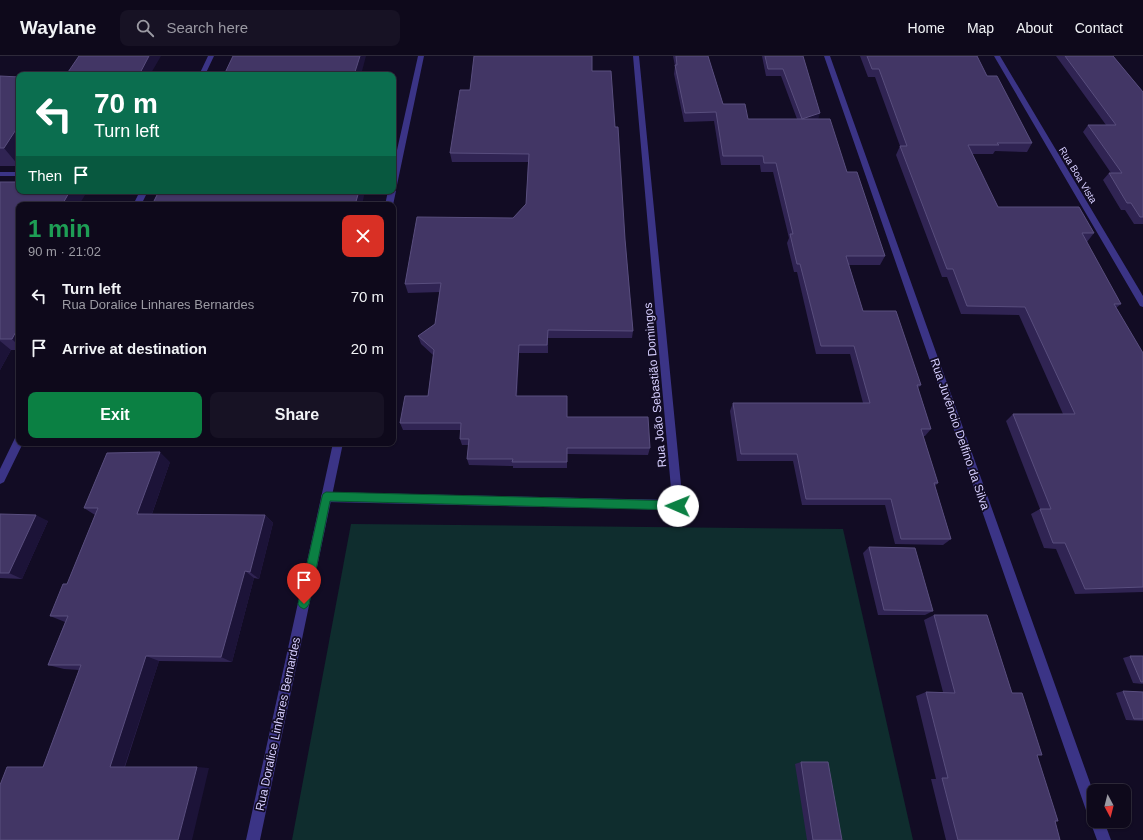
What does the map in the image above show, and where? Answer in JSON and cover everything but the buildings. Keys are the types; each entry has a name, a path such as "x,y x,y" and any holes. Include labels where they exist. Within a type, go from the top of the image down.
{"street":[{"path":"203,72 211,56"},
{"path":"396,171 421,56"},
{"name":"Rua João Sebastião Domingos","path":"326,497 678,506 636,56"},
{"name":"Rua Juvêncio Delfino da Silva","path":"827,56 1087,793"},
{"name":"Rua Boa Vista","path":"997,56 1143,304"},
{"path":"0,184 3,174 16,174"},
{"path":"0,479 16,446"},
{"name":"Rua Doralice Linhares Bernardes","path":"253,840 337,446"},
{"path":"1100,828 1104,840"}],"green space":[{"path":"351,524 843,529 913,840 292,840"}],"route":[{"path":"304,604 326,497 678,506"}]}
